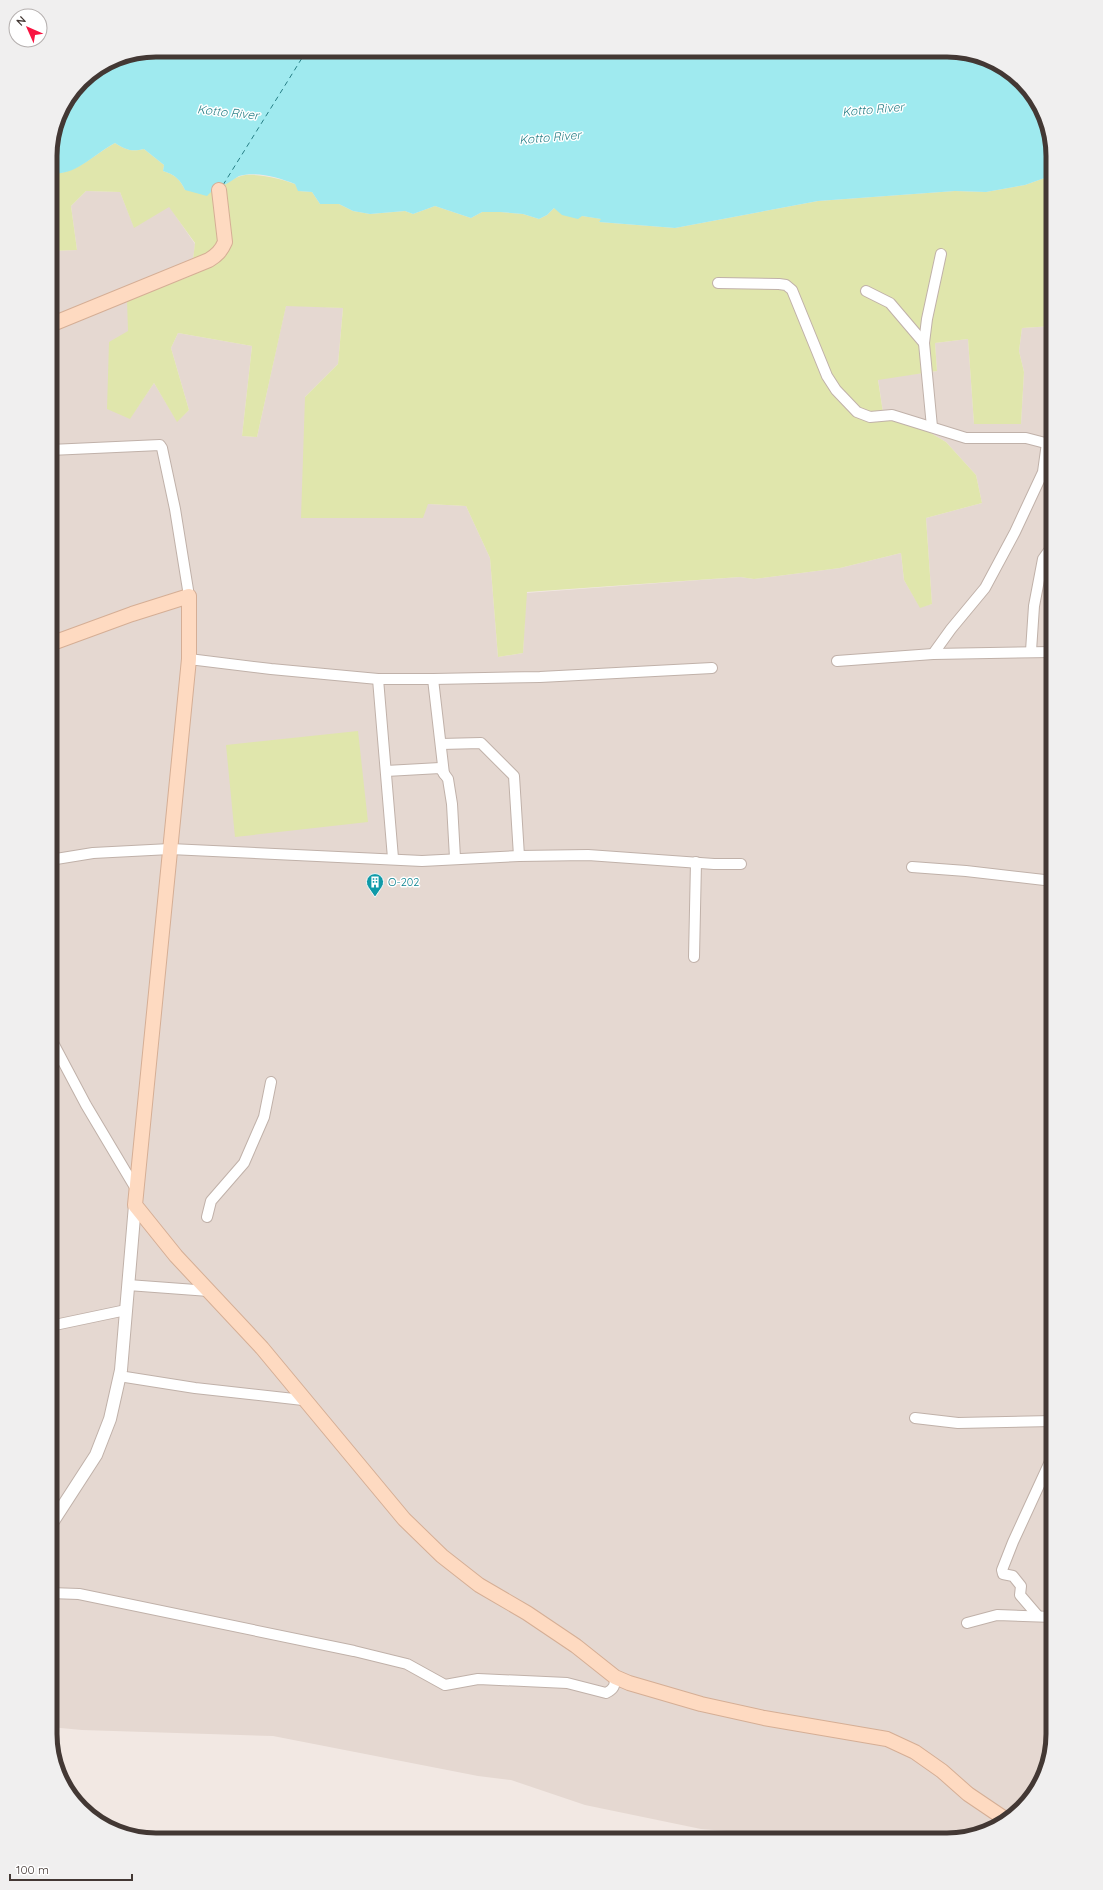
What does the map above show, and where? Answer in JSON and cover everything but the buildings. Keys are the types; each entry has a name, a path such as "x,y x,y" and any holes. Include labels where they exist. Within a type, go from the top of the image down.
{"main road":[{"path":"57,322 119,298 217,255 222,250 225,242 219,190"},
{"path":"57,641 132,614 189,596 189,659 135,1205 176,1256 262,1348 303,1400 404,1519 442,1556 479,1585 527,1613 576,1646 615,1677 629,1683 701,1704 764,1718 887,1739 915,1752 942,1771 968,1794 1001,1816"}],"street":[{"path":"932,427 924,343 927,319 941,254"},
{"path":"718,283 778,284 786,285 792,290 827,376 836,390 857,412 870,417 892,415 966,438 1026,438 1046,443"},
{"path":"866,291 890,303 924,343"},
{"path":"57,450 160,445 162,448 175,509 189,596"},
{"path":"933,654 956,622 981,593 1004,553 1043,472 1046,460"},
{"path":"1031,651 1034,606 1043,559 1046,555"},
{"path":"837,661 933,654 1046,652"},
{"path":"189,659 271,669 378,678 433,679 586,675 625,671 712,668"},
{"path":"378,678 393,858"},
{"path":"433,679 444,774"},
{"path":"441,744 480,743 514,776 519,856"},
{"path":"386,771 440,768 448,779 452,804 455,858"},
{"path":"57,859 93,853 170,849 393,858 422,861 455,858 464,859 519,856 588,855 741,864"},
{"path":"694,957 696,862"},
{"path":"912,868 966,871 1046,880"},
{"path":"57,1050 86,1106 136,1189"},
{"path":"207,1217 211,1201 244,1163 264,1117 271,1082"},
{"path":"57,1515 96,1455 110,1419 119,1376 135,1205"},
{"path":"128,1285 209,1290"},
{"path":"57,1325 126,1310"},
{"path":"119,1376 195,1388 303,1400"},
{"path":"915,1418 958,1423 1046,1421"},
{"path":"1038,1616 1020,1595 1021,1586 1013,1576 1003,1574 1002,1570 1013,1542 1046,1470"},
{"path":"57,1593 79,1594 347,1649 407,1664 446,1685 478,1679 567,1682 606,1693 615,1686 615,1677"},
{"path":"967,1623 997,1615 1046,1617"}],"shaded area":[{"path":"86,191 120,192 134,227 169,206 195,244 191,276 128,300 130,418 154,383 177,421 189,410 171,348 178,333 252,346 242,436 257,437 286,305 343,308 338,364 305,397 428,504 466,506 490,558 498,657 523,653 526,593 740,577 754,579 840,568 901,553 904,580 920,607 932,604 926,518 982,503 976,475 946,442 922,428 884,419 878,379 937,371 935,343 968,339 974,424 1021,424 1024,372 1019,351 1022,328 1046,326 1046,1734 1043,1760 1033,1784 1026,1794 1012,1808 991,1823 979,1828 954,1833 742,1833 701,1829 585,1805 511,1780 478,1776 273,1736 82,1730 57,1728 57,251 77,250 71,206"}],"green space":[{"path":"684,57 723,57 720,58"},
{"path":"115,143 129,150 144,149 164,165 163,171 177,178 185,190 219,186 244,175 259,175 295,184 299,191 312,192 320,204 339,204 353,211 370,214 405,211 413,214 435,206 471,218 482,212 500,212 523,214 539,219 547,215 554,208 582,216 602,219 599,222 675,228 818,201 955,191 986,192 1025,185 1046,178 1046,326 1022,328 1019,351 1024,372 1021,424 974,424 968,339 935,343 937,371 878,380 884,419 922,428 946,442 976,475 982,503 926,518 932,604 920,608 904,580 901,553 840,568 754,579 740,577 527,592 523,653 498,657 490,558 466,506 428,504 423,518 301,518 305,397 338,364 343,308 286,306 257,437 242,436 252,346 178,333 171,348 189,410 177,422 154,383 130,419 107,409 109,342 128,331 127,300 191,276 195,243 169,207 134,228 120,192 86,191 71,206 77,250 57,251 57,173 76,168"},
{"path":"358,731 368,822 235,837 226,745"}],"water":[{"name":"Kotto River","path":"149,57 954,57 979,62 991,67 1012,82 1021,91 1036,112 1043,130 1046,156 1046,178 1025,185 986,192 955,191 818,201 675,228 599,222 601,219 582,216 578,219 562,215 554,208 547,215 539,219 523,214 500,212 482,212 471,218 435,206 413,214 405,211 370,214 353,211 339,204 320,204 312,192 298,191 295,184 275,178 253,174 239,176 215,189 207,196 185,190 177,178 163,171 164,165 144,149 129,150 115,143 84,164 68,172 57,173 57,149 60,130 70,106 86,86 106,70 124,62"}],"ferry route":[{"path":"223,185 303,57"}],"place":[{"name":"O-202","path":"375,897"}]}
